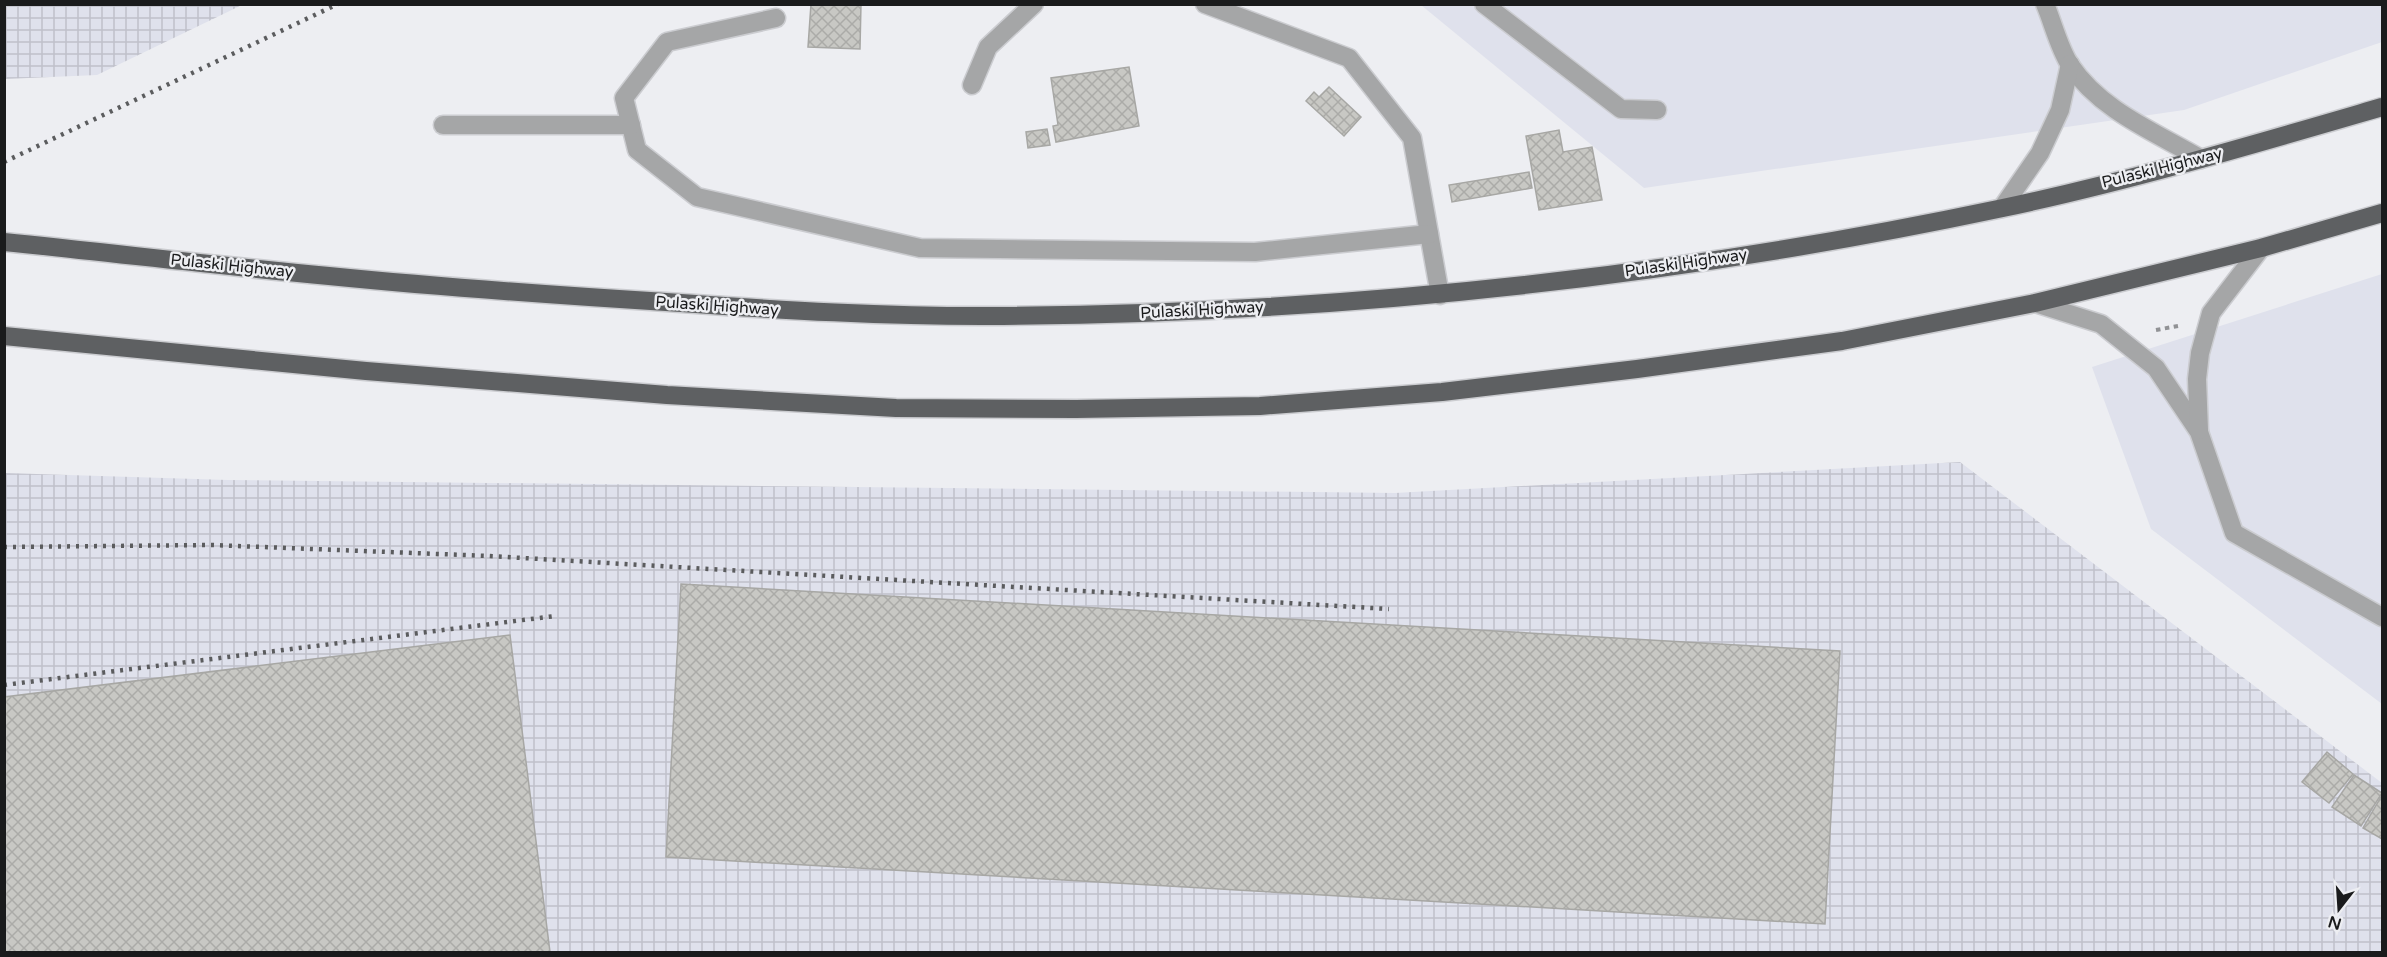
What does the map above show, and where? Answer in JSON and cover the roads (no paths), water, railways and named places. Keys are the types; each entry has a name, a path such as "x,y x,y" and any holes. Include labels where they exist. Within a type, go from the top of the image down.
{"highway":[{"name":"Pulaski Highway","path":"4,242 328,276 800,311 998,316 1209,311 1440,295 1739,256 1876,233 2002,208 2201,159 2382,107"},
{"path":"4,336 366,371 667,395 896,408 1076,409 1260,405 1442,392 1637,369 1842,341 2035,303 2260,248 2382,213"}],"lane":[{"path":"972,85 988,47 1034,4"},
{"path":"1204,4 1349,58 1412,138 1440,295"},
{"path":"1484,4 1622,109 1657,110"},
{"path":"2044,4 2070,64 2099,96 2118,113 2201,159"},
{"path":"776,18 667,42 624,98 637,150 697,197 920,248 1255,252 1429,234"},
{"path":"2002,208 2040,153 2060,110 2070,64"},
{"path":"443,125 630,125"},
{"path":"2199,432 2197,379 2200,353 2211,313 2260,248"},
{"path":"2035,303 2101,324 2156,368 2199,432 2234,533 2382,616"}],"railway":[{"path":"4,162 338,4"},
{"path":"4,547 212,545 489,556 1389,609"},
{"path":"4,685 555,616"}]}
